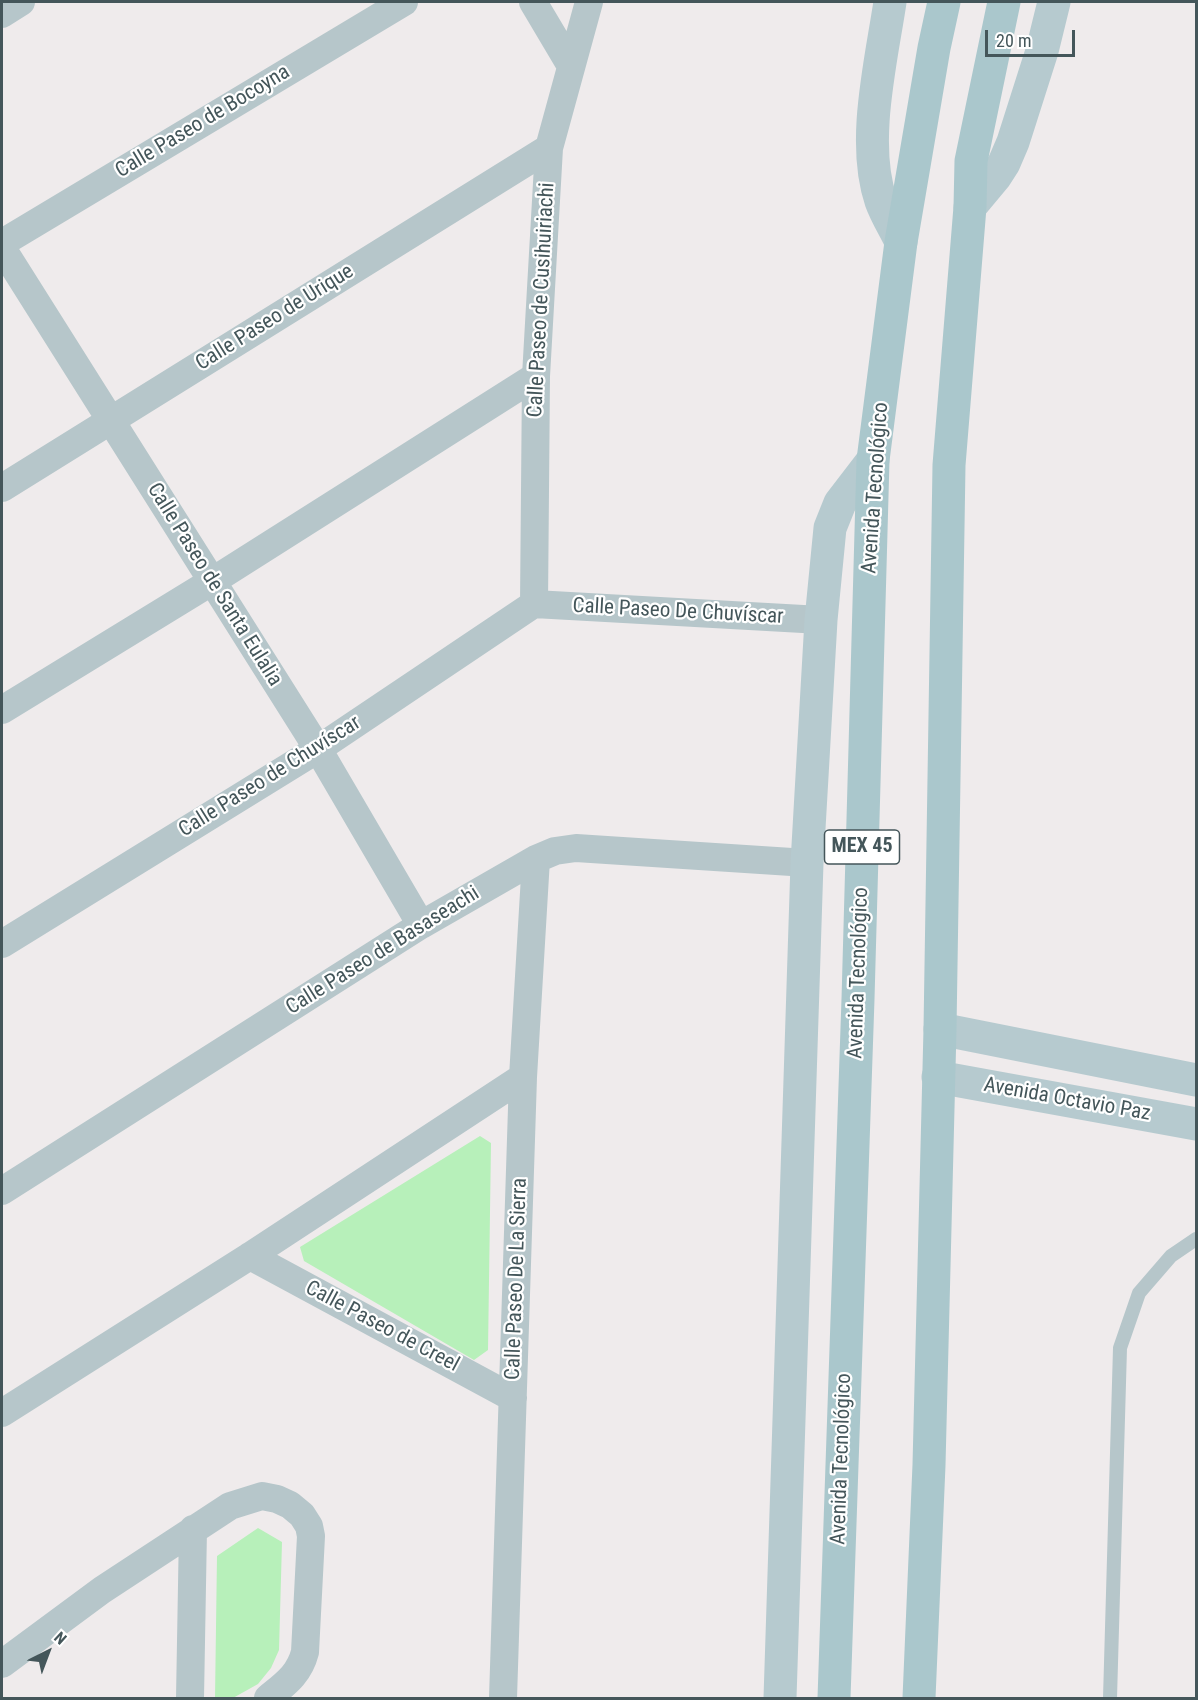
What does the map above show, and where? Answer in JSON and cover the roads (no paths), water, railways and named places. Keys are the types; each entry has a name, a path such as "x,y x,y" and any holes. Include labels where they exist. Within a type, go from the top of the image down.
{"main road":[{"name":"Avenida Tecnológico","path":"834,1698 873,460 902,242 934,48 944,2"},
{"path":"919,1698 929,1465 940,1029 949,465 970,207 971,161 1004,2"}],"street":[{"path":"2,14 21,2"},
{"name":"Calle Paseo de Bocoyna","path":"2,243 404,2"},
{"path":"533,2 571,66"},
{"name":"Calle Paseo de Cusihuiriachi","path":"534,604 536,376 549,148 589,2"},
{"path":"890,2 872,130 874,166 881,201 902,242"},
{"path":"970,207 1004,163 1013,142 1042,51 1054,2"},
{"name":"Calle Paseo de Urique","path":"2,488 549,148"},
{"name":"Calle Paseo de Santa Eulalia","path":"2,248 318,749 421,925"},
{"path":"2,710 211,582 536,376"},
{"path":"780,1698 807,863 821,620 830,528 840,503 873,460"},
{"name":"Calle Paseo De Chuvíscar","path":"534,604 821,620"},
{"name":"Calle Paseo de Chuvíscar","path":"2,944 318,749 534,604"},
{"name":"Calle Paseo de Basaseachi","path":"2,1191 421,925 536,859 555,851 576,848 807,863"},
{"name":"Calle Paseo De La Sierra","path":"503,1698 523,1077 536,859"},
{"name":"Avenida Octavio Paz","path":"940,1029 1197,1080"},
{"path":"2,1413 250,1256 523,1077"},
{"name":"Avenida Octavio Paz","path":"938,1077 1197,1124"},
{"name":"Calle Paseo de Creel","path":"250,1256 513,1398"},
{"path":"2,1664 102,1590 193,1529 230,1506 262,1496 290,1505 302,1515 309,1526 311,1536 305,1652 297,1672 268,1698"},
{"path":"190,1698 193,1529"}],"lane":[{"path":"1110,1698 1120,1348 1139,1293 1170,1256 1197,1239"}]}
